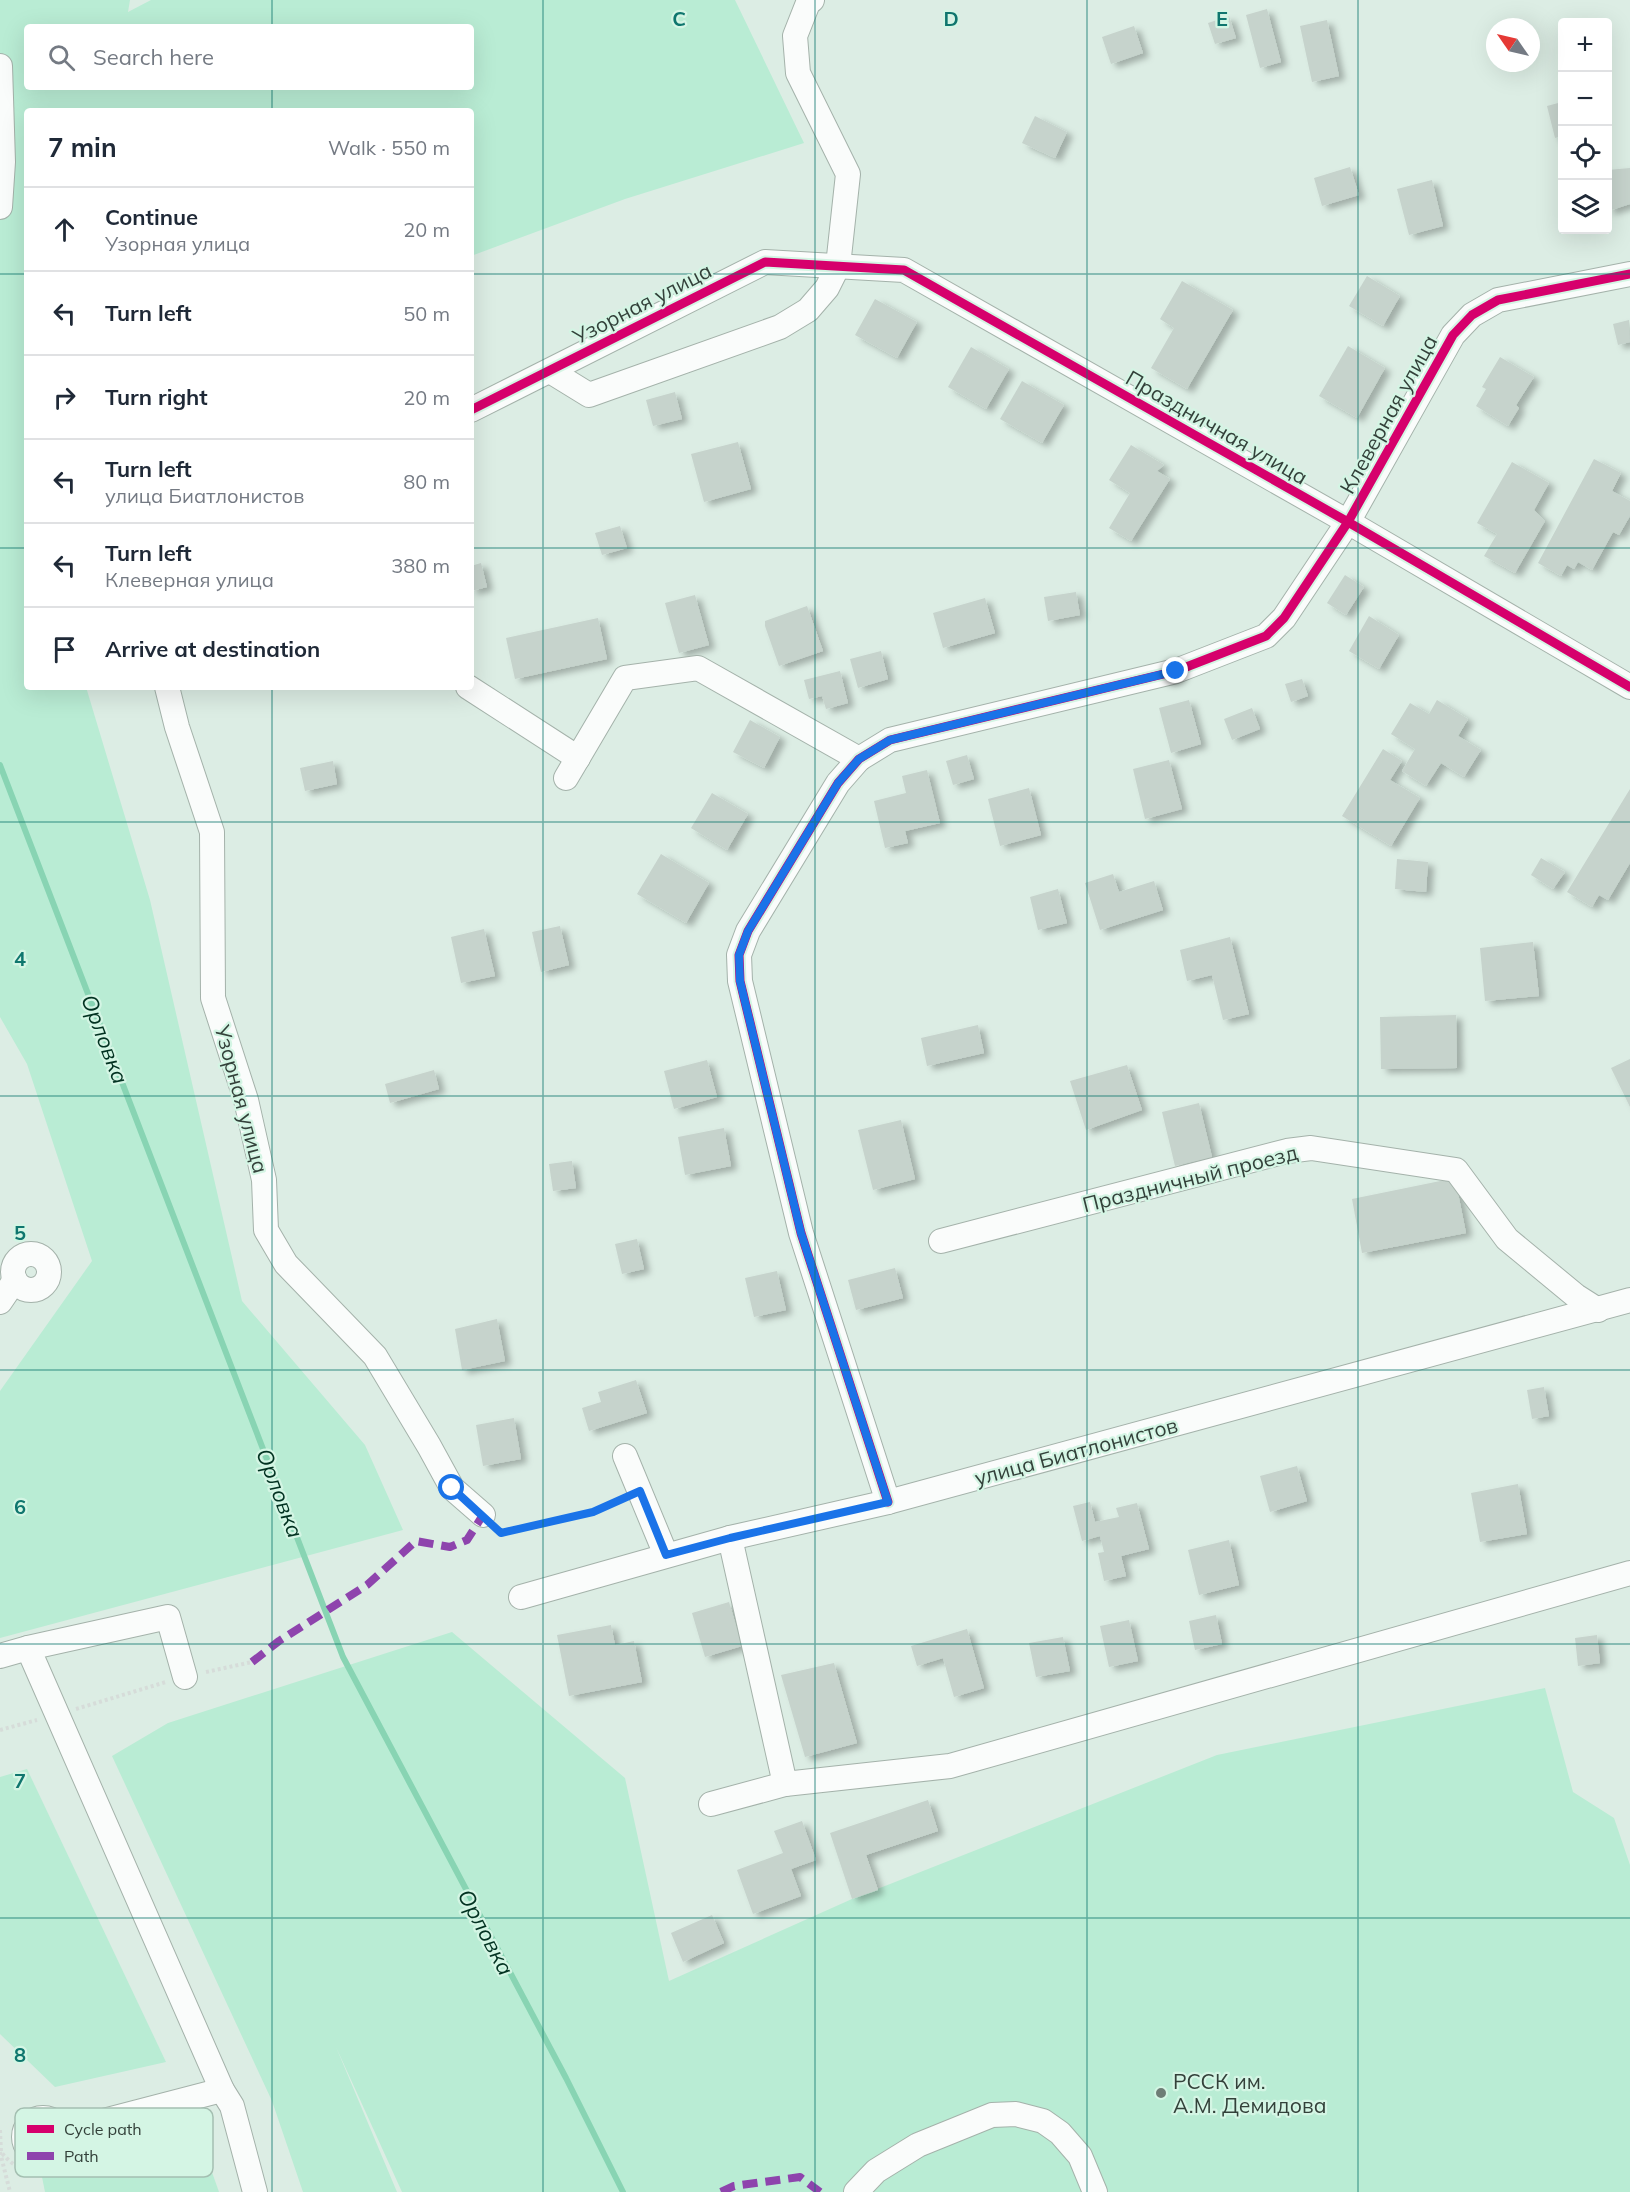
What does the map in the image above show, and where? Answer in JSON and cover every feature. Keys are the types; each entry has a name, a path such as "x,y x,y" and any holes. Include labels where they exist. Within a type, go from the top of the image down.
{"street":[{"path":"550,371 589,395 780,327 808,310 827,288 838,266 848,174 798,73 795,36 808,3 812,0"},
{"path":"0,66 3,162 0,207"},
{"name":"Узорная улица","path":"474,409 765,261 838,266"},
{"name":"Праздничная улица","path":"838,266 904,270 1348,522 1630,687"},
{"name":"Клеверная улица","path":"888,1502 801,1233 740,981 739,955 748,931 838,783 859,759 890,740 1176,671 1266,636 1284,618 1348,522 1453,335 1472,315 1498,300 1630,274"},
{"path":"472,690 572,768 626,678 698,668 859,759"},
{"name":"Узорная улица","path":"168,690 177,727 212,831 213,998 246,1100 264,1180 266,1230 286,1264 375,1356 452,1488 483,1515"},
{"name":"Праздничный проезд","path":"941,1241 1287,1150 1311,1148 1456,1170 1507,1239 1576,1296 1598,1310"},
{"path":"0,1302 15,1280"},
{"name":"улица Биатлонистов","path":"520,1597 730,1538 888,1502 1630,1300"},
{"path":"625,1456 666,1555"},
{"path":"730,1538 785,1784"},
{"path":"711,1804 785,1784 950,1766 1630,1573"},
{"path":"0,1656 168,1617 184,1677"},
{"path":"28,1648 222,2090 232,2106 255,2192"},
{"path":"153,2108 222,2090"},
{"path":"856,2192 876,2170 918,2145 992,2115 1016,2114 1043,2121 1060,2133 1080,2156 1095,2192"}],"path":[{"path":"483,1515 501,1533 593,1512 640,1491"},
{"path":"0,1730 184,1677 252,1662"},
{"path":"0,2130 0,2151 10,2192"},
{"path":"0,2151 15,2164"}],"green space":[{"path":"0,0 130,0 128,12 151,0 735,0 804,143 625,199 474,255 474,108 24,108 24,690 87,690 150,900 242,1301 365,1445 403,1530 0,1638 0,1391 92,1261 27,1064 0,1017"},
{"path":"452,1632 625,1778 669,1981 852,1899 1217,1755 1545,1688 1573,1792 1614,1818 1630,1865 1630,2192 402,2192 336,2047 397,2192 303,2192 272,2101 112,1756 168,1723"},
{"path":"27,1769 166,2062 55,2087 0,2034 0,1777"},
{"path":"213,2175 219,2192 45,2192 42,2177 213,2177"}],"building":[{"path":"1267,9 1281,62 1260,68 1246,15"},
{"path":"1229,16 1236,38 1215,44 1208,23"},
{"path":"1327,20 1339,76 1312,82 1300,26"},
{"path":"1134,26 1143,53 1111,64 1102,37"},
{"path":"1558,103 1558,137 1555,138 1547,106"},
{"path":"1035,116 1067,132 1055,158 1022,143"},
{"path":"1350,167 1359,195 1322,206 1314,178"},
{"path":"1630,168 1630,204 1612,210 1612,180 1612,170"},
{"path":"1432,180 1443,226 1409,235 1397,189"},
{"path":"1367,276 1400,296 1383,326 1349,306"},
{"path":"1182,281 1233,310 1187,389 1151,368 1174,328 1160,319"},
{"path":"875,299 917,322 897,358 855,335"},
{"path":"1629,320 1630,342 1618,345 1613,324"},
{"path":"1348,346 1385,368 1357,418 1319,396"},
{"path":"971,347 1009,369 986,409 948,387"},
{"path":"1500,357 1534,377 1516,405 1519,408 1508,426 1476,406 1486,389 1482,387"},
{"path":"1022,381 1064,405 1042,443 1000,419"},
{"path":"675,392 682,419 653,426 646,400"},
{"path":"738,442 751,489 704,502 691,454"},
{"path":"1131,445 1164,465 1157,471 1170,479 1131,541 1109,528 1130,493 1109,480"},
{"path":"1594,459 1621,473 1612,491 1630,501 1630,516 1619,535 1613,532 1592,570 1578,562 1574,569 1567,565 1561,576 1538,563"},
{"path":"1512,462 1549,483 1534,510 1545,521 1515,573 1484,556 1497,534 1477,523"},
{"path":"620,526 627,548 602,555 595,533"},
{"path":"481,563 487,587 474,590 474,565"},
{"path":"1345,575 1364,587 1346,615 1327,603"},
{"path":"1076,592 1080,615 1048,621 1044,597"},
{"path":"695,595 709,645 679,653 665,603"},
{"path":"985,598 995,633 943,648 933,613"},
{"path":"807,606 823,651 779,666 765,621"},
{"path":"1369,616 1399,635 1379,669 1349,651"},
{"path":"598,618 607,659 515,679 506,638"},
{"path":"881,651 888,679 858,688 850,659"},
{"path":"840,671 848,703 826,709 822,696 809,699 804,680"},
{"path":"1302,679 1308,696 1291,702 1285,684"},
{"path":"1189,700 1201,744 1171,753 1159,708"},
{"path":"1437,700 1468,719 1458,736 1481,750 1464,777 1441,763 1426,786 1402,771 1415,749 1391,734 1410,703 1429,714"},
{"path":"1252,708 1260,729 1232,740 1224,719"},
{"path":"750,720 780,737 764,768 733,752"},
{"path":"1383,749 1402,761 1390,780 1420,798 1391,846 1342,816"},
{"path":"967,755 974,779 953,785 946,761"},
{"path":"1169,760 1182,809 1145,819 1133,769"},
{"path":"333,761 337,784 305,791 300,768"},
{"path":"927,770 940,823 905,831 908,843 885,848 874,801 906,793 902,776"},
{"path":"1029,788 1041,835 1000,846 988,799"},
{"path":"1630,789 1630,863 1608,900 1599,895 1592,907 1567,892"},
{"path":"712,793 748,814 727,850 691,828"},
{"path":"661,854 709,883 686,923 637,894"},
{"path":"1541,858 1565,872 1553,889 1531,875"},
{"path":"1397,859 1428,862 1426,892 1395,889"},
{"path":"1113,874 1119,892 1154,881 1163,910 1100,930 1085,883"},
{"path":"1058,889 1067,923 1038,930 1030,897"},
{"path":"560,926 569,965 541,972 532,932"},
{"path":"484,929 495,976 461,983 451,937"},
{"path":"1230,937 1249,1014 1223,1020 1212,975 1187,981 1180,950"},
{"path":"1533,942 1539,996 1485,1001 1480,948"},
{"path":"1456,1015 1457,1068 1381,1069 1380,1017"},
{"path":"978,1025 984,1053 927,1066 921,1038"},
{"path":"1630,1059 1630,1107 1611,1068"},
{"path":"707,1060 717,1097 674,1109 664,1071"},
{"path":"1127,1065 1142,1110 1086,1130 1070,1081"},
{"path":"434,1070 439,1089 390,1103 385,1084"},
{"path":"1199,1103 1212,1157 1175,1166 1162,1112"},
{"path":"901,1120 915,1179 873,1190 858,1130"},
{"path":"724,1128 731,1166 685,1175 678,1137"},
{"path":"572,1161 576,1188 553,1191 549,1164"},
{"path":"1455,1178 1466,1233 1362,1253 1352,1199"},
{"path":"637,1239 644,1269 622,1274 615,1244"},
{"path":"895,1268 903,1298 856,1310 848,1280"},
{"path":"777,1271 786,1310 754,1317 745,1278"},
{"path":"497,1319 505,1361 462,1370 455,1329"},
{"path":"636,1380 647,1413 589,1431 582,1408 601,1402 598,1392"},
{"path":"1544,1387 1549,1416 1532,1419 1527,1390"},
{"path":"514,1418 521,1459 483,1466 476,1425"},
{"path":"1297,1466 1307,1501 1270,1512 1260,1476"},
{"path":"1518,1484 1527,1534 1480,1542 1471,1493"},
{"path":"1090,1502 1095,1522 1119,1517 1116,1508 1137,1503 1149,1549 1121,1556 1126,1576 1104,1581 1098,1553 1104,1552 1100,1536 1082,1541 1073,1506"},
{"path":"1229,1540 1239,1585 1199,1595 1188,1550"},
{"path":"729,1602 742,1646 705,1657 692,1613"},
{"path":"1216,1615 1222,1644 1195,1650 1189,1621"},
{"path":"1129,1620 1138,1661 1109,1667 1100,1626"},
{"path":"611,1625 615,1645 634,1641 642,1682 569,1696 557,1635"},
{"path":"967,1629 984,1688 954,1697 943,1658 917,1666 911,1646"},
{"path":"1597,1635 1600,1663 1578,1666 1575,1638"},
{"path":"1063,1637 1070,1671 1036,1677 1029,1643"},
{"path":"834,1663 857,1743 805,1757 781,1675"},
{"path":"928,1800 938,1831 866,1855 878,1890 852,1899 830,1833"},
{"path":"802,1821 816,1860 791,1869 801,1896 753,1914 737,1870 783,1853 774,1831"},
{"path":"712,1915 724,1943 683,1962 671,1933"}],"waterway":[{"name":"Орловка","path":"0,765 343,1657 566,2078 623,2192"}],"marked path":[{"path":"252,1662 279,1641 367,1585 416,1541 450,1547 467,1540 483,1515"},
{"path":"721,2192 734,2186 800,2177 820,2192"}],"cycle path":[{"path":"474,408 765,262 904,270 1348,522 1630,687"},
{"path":"888,1502 801,1233 740,981 739,955 748,931 838,783 859,759 890,740 1176,671 1266,636 1284,618 1348,522 1453,335 1472,315 1498,300 1630,274"}],"place":[{"name":"РССК им. А.М. Демидова","path":"1161,2093"}],"route":[{"path":"452,1488 501,1533 536,1527 593,1512 640,1491 666,1555 888,1502 801,1233 740,981 739,955 748,931 838,783 859,759 890,740 1176,671"}]}
